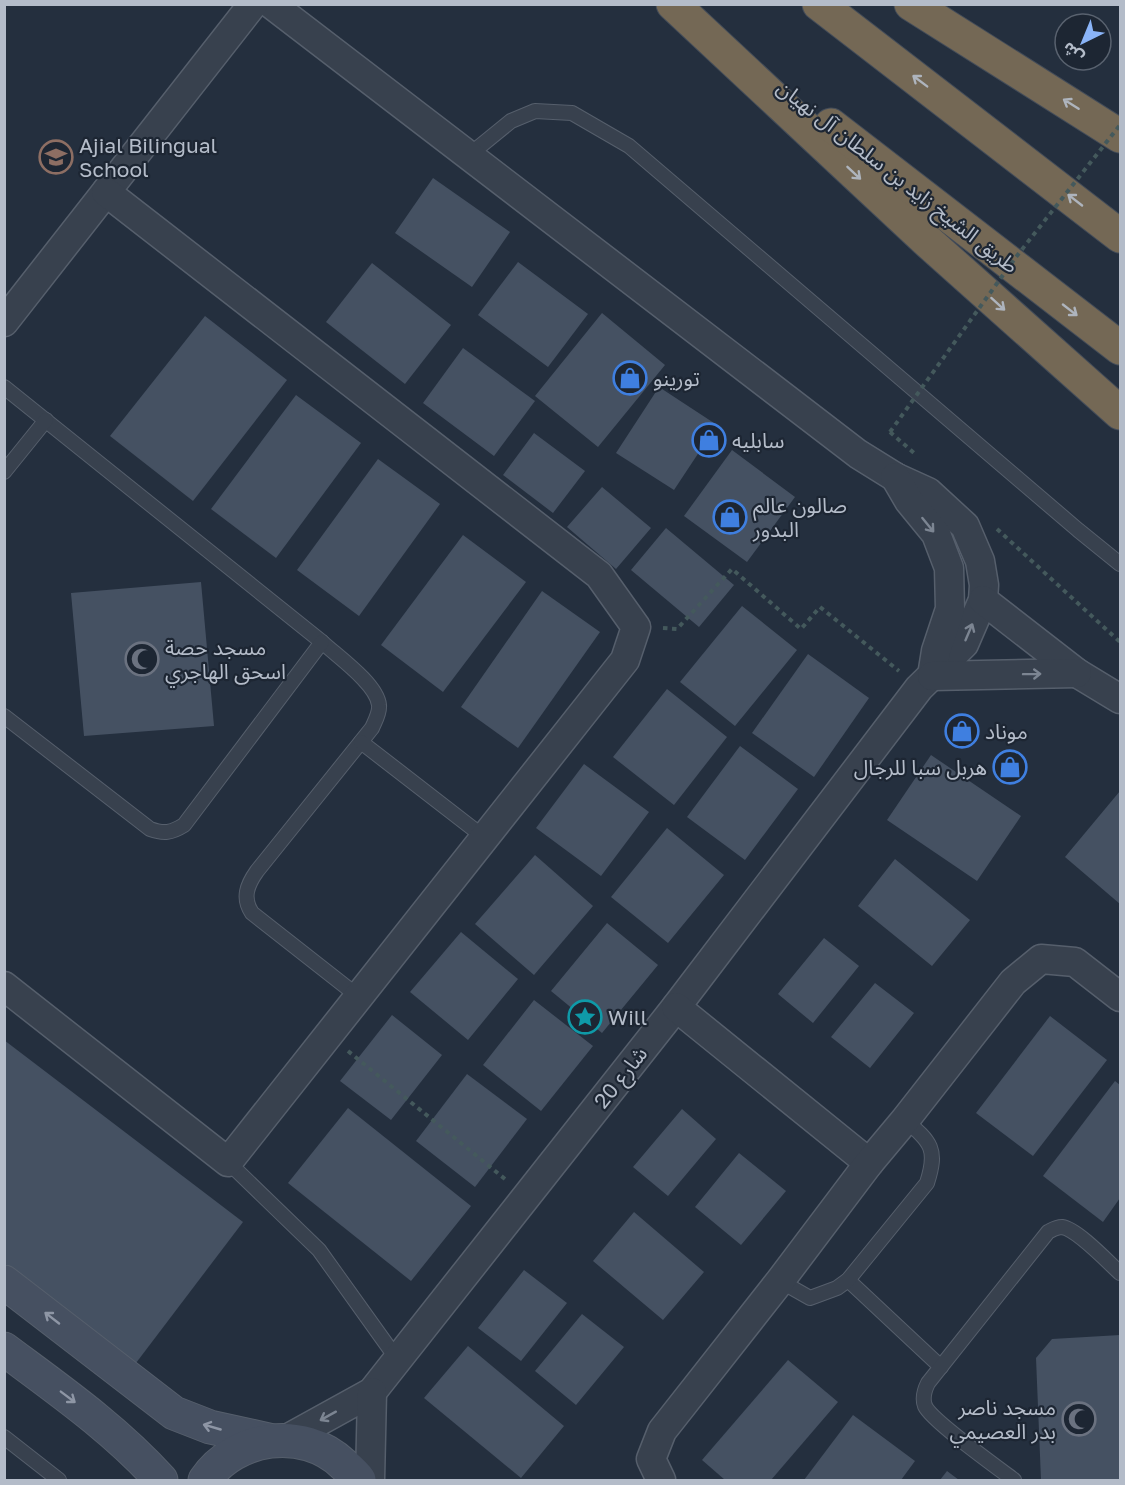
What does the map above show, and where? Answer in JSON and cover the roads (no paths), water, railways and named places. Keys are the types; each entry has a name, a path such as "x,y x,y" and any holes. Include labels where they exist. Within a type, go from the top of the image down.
{"highway":[{"name":"طريق الشيخ زايد بن سلطان آل نهيان","path":"674,4 1120,348"},
{"path":"674,4 926,240 1120,413"},
{"path":"819,4 1120,236"},
{"path":"911,4 1120,136"}],"street":[{"path":"4,322 253,4"},
{"path":"271,4 848,447 895,477 928,492 965,526 980,561 984,585 983,600 1077,673 1120,699"},
{"path":"4,986 228,1162 625,660 636,627 599,575 106,192"},
{"path":"895,477 909,501 936,534 949,568 950,609 925,682 1077,673"},
{"name":"شارع 20","path":"277,1440 372,1392 676,1006 925,682 964,644 983,600"},
{"path":"661,1480 651,1460 662,1431 869,1163 1013,982 1041,959 1075,962 1120,997"},
{"path":"676,1006 869,1163"},
{"path":"4,1282 174,1413 210,1427 277,1440 312,1444 336,1457 359,1480"},
{"path":"4,1349 89,1413 161,1480"},
{"path":"370,1480 372,1392"},
{"path":"205,1480 213,1469 238,1450 277,1440"}],"lane":[{"path":"468,156 511,121 535,111 572,113 629,146 1120,564"},
{"path":"4,387 322,642 365,681 375,695 379,706 377,717 361,742 257,871 249,883 247,892 247,905 252,913 359,997"},
{"path":"4,472 46,420"},
{"path":"4,716 150,829 161,833 173,832 184,825 322,642"},
{"path":"361,742 485,838"},
{"path":"780,1281 810,1298 837,1288 848,1280 927,1183 932,1167 933,1152 926,1138 905,1120"},
{"path":"228,1162 319,1250 397,1359"},
{"path":"1014,1480 938,1421 926,1408 924,1391 1048,1232 1058,1227 1065,1228 1078,1236 1120,1273"},
{"path":"848,1280 941,1367"},
{"path":"4,1437 59,1480"}],"place":[{"name":"Ajial Bilingual School","path":"56,157"},
{"name":"تورينو","path":"630,378"},
{"name":"سابليه","path":"709,440"},
{"name":"صالون عالم البدور","path":"730,517"},
{"name":"مسجد حصة اسحق الهاجري","path":"142,659"},
{"name":"موناد","path":"962,731"},
{"name":"هربل سبا للرجال","path":"1010,767"},
{"name":"Will","path":"585,1017"},
{"name":"مسجد ناصر بدر العصيمي","path":"1079,1419"}]}
